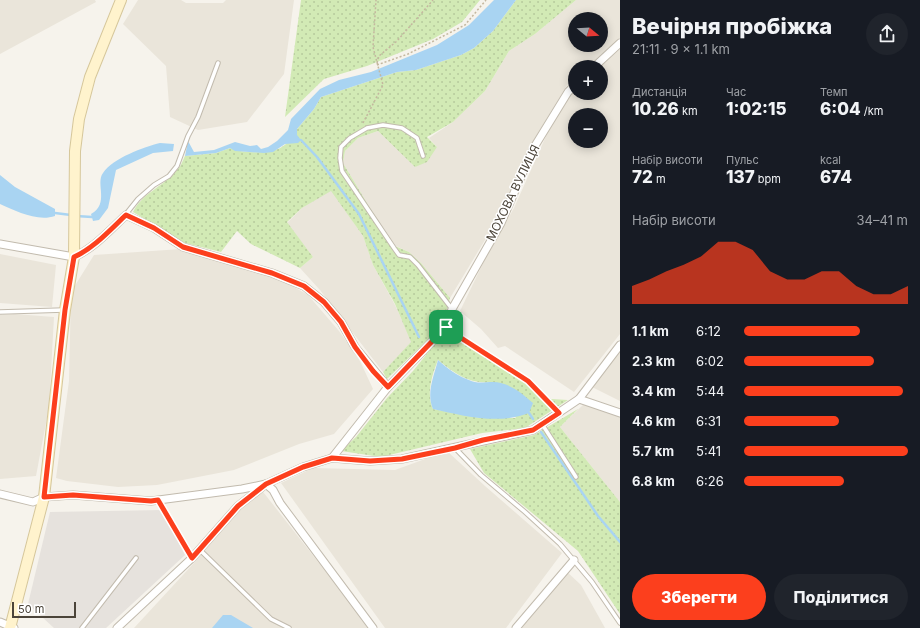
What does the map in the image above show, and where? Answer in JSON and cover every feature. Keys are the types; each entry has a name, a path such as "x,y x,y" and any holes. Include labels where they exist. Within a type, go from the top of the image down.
{"main road":[{"path":"11,627 29,550 44,497 65,310 74,257 75,151 84,96 118,2"}],"street":[{"path":"602,60 620,43"},
{"name":"МОХОВА ВУЛИЦЯ","path":"446,327 452,309 501,223 533,149 568,92"},
{"path":"0,244 74,257 99,240 126,215 154,228 183,247 272,273 304,286 324,302 341,322 355,347 373,371 388,387"},
{"path":"332,458 388,387 446,327"},
{"path":"117,628 192,558 238,506 266,484 303,467 332,458 370,461 402,459 533,430 579,399 620,345"},
{"path":"579,399 620,412"},
{"path":"0,494 33,502 44,497 73,495 151,501 266,484 273,490 280,503 373,628"},
{"path":"516,628 574,560"},
{"path":"0,622 11,627"}],"lane":[{"path":"126,215 138,199 154,185 169,176 177,166 188,136 198,118 218,63"},
{"path":"423,156 417,138 402,128 383,125 367,128 357,133 341,147 340,158 342,171 399,255 410,257 418,265 452,309"},
{"path":"0,312 65,310"},
{"path":"446,327 528,381 559,413"},
{"path":"542,424 576,477"},
{"path":"455,448 481,475 560,544 574,560 620,623"},
{"path":"158,500 192,558"},
{"path":"199,550 271,619 290,628"},
{"path":"82,628 136,558"}],"path":[{"path":"357,133 380,93 383,84 373,47 376,0"},
{"path":"377,64 379,56 397,41 433,0"},
{"path":"377,64 408,54 465,25 486,0"}],"shaded area":[{"path":"0,0 95,0 96,2 0,54"},
{"path":"138,0 181,0 186,3 223,3 226,0 294,0 284,74 247,122 198,130 170,117 166,66 123,24"},
{"path":"576,0 620,0 620,38 608,49 608,12 568,12 568,52 604,52 595,60 568,60 568,84 530,146 497,220 450,298 421,263 409,252 396,246 370,208 343,163 345,151 358,138 378,131 415,167 437,147 429,138 453,122 485,91 509,51 535,34"},
{"path":"620,49 620,334 574,392 505,346 498,348 481,329 460,311 488,253 514,208 547,134 568,99 608,100 608,60"},
{"path":"331,190 363,236 373,265 395,305 412,342 383,372 320,290 300,268 313,257 287,223 302,208"},
{"path":"181,249 280,279 308,295 339,331 360,361 373,389 334,434 299,444 234,470 157,485 118,487 67,481 56,478 69,381 71,292 94,255"},
{"path":"0,254 56,265 52,307 0,303"},
{"path":"15,314 54,317 49,407 36,476 0,479 0,315"},
{"path":"620,350 620,401 592,387"},
{"path":"584,404 620,417 620,502 560,427"},
{"path":"447,451 562,553 506,628 385,628 281,483 313,468 395,470"},
{"path":"260,488 370,628 134,628 194,563 219,532"},
{"path":"162,510 185,555 106,628 54,628 28,604 50,512"},
{"path":"566,571 581,585 605,628 517,628"}],"green space":[{"path":"301,0 480,0 462,22 433,39 367,66 324,79 285,117"},
{"path":"516,0 576,0 535,34 509,51 485,91 453,122 427,137 437,147 427,162 415,167 378,131 358,138 345,151 343,163 395,246 409,252 421,263 450,298 442,326 387,379 383,372 411,342 395,304 373,265 363,236 331,191 302,208 287,222 313,257 300,268 251,244 237,231 221,252 185,243 133,212 142,199 173,175 185,156 216,153 230,148 254,152 280,148 297,135 297,129 314,109 321,97 397,72 416,70 461,55 474,48 493,31"},
{"path":"444,337 455,339 495,362 551,399 568,400 525,428 482,433 381,457 341,451 356,437 387,398 413,371 434,345","holes":["438,360 457,374 470,380 478,382 493,382 516,418 481,418 433,409 430,397 432,378"]},
{"path":"578,409 560,427 620,502 620,614 578,551 484,473 470,449 534,435"}],"water":[{"path":"494,0 516,0 493,31 474,48 461,55 416,70 397,72 321,97 314,109 297,129 297,135 301,140 298,143 285,144 273,152 264,153 235,151 230,148 216,153 185,156 188,141 194,152 214,150 235,142 250,146 257,145 261,149 268,147 277,141 288,130 291,119 320,89 339,80 371,72 437,45 469,25"},
{"path":"160,143 174,144 173,151 153,153 116,170 108,208 99,220 93,221 91,214 97,210 100,205 100,182 103,173 121,158 146,147"},
{"path":"0,175 15,187 55,209 55,216 41,218 34,217 0,204"},
{"path":"438,360 456,374 472,381 499,382 509,386 533,403 529,413 517,417 493,419 469,417 433,409 430,391"},
{"path":"223,615 231,615 253,628 212,628"}],"waterway":[{"path":"301,140 317,157 359,214 419,337"},
{"path":"55,213 71,215"},
{"path":"76,216 92,217"},
{"path":"529,413 533,419"},
{"path":"541,432 598,516 620,542"}],"route":[{"path":"126,215 154,228 183,247 272,273 304,286 324,302 341,322 355,347 373,371 388,387 446,327 528,381 559,413 533,430 483,440 455,448 402,459 370,461 332,458 303,467 266,484 238,506 192,558 158,500 151,501 73,495 44,497 65,310 74,257 99,240 126,215"}]}
